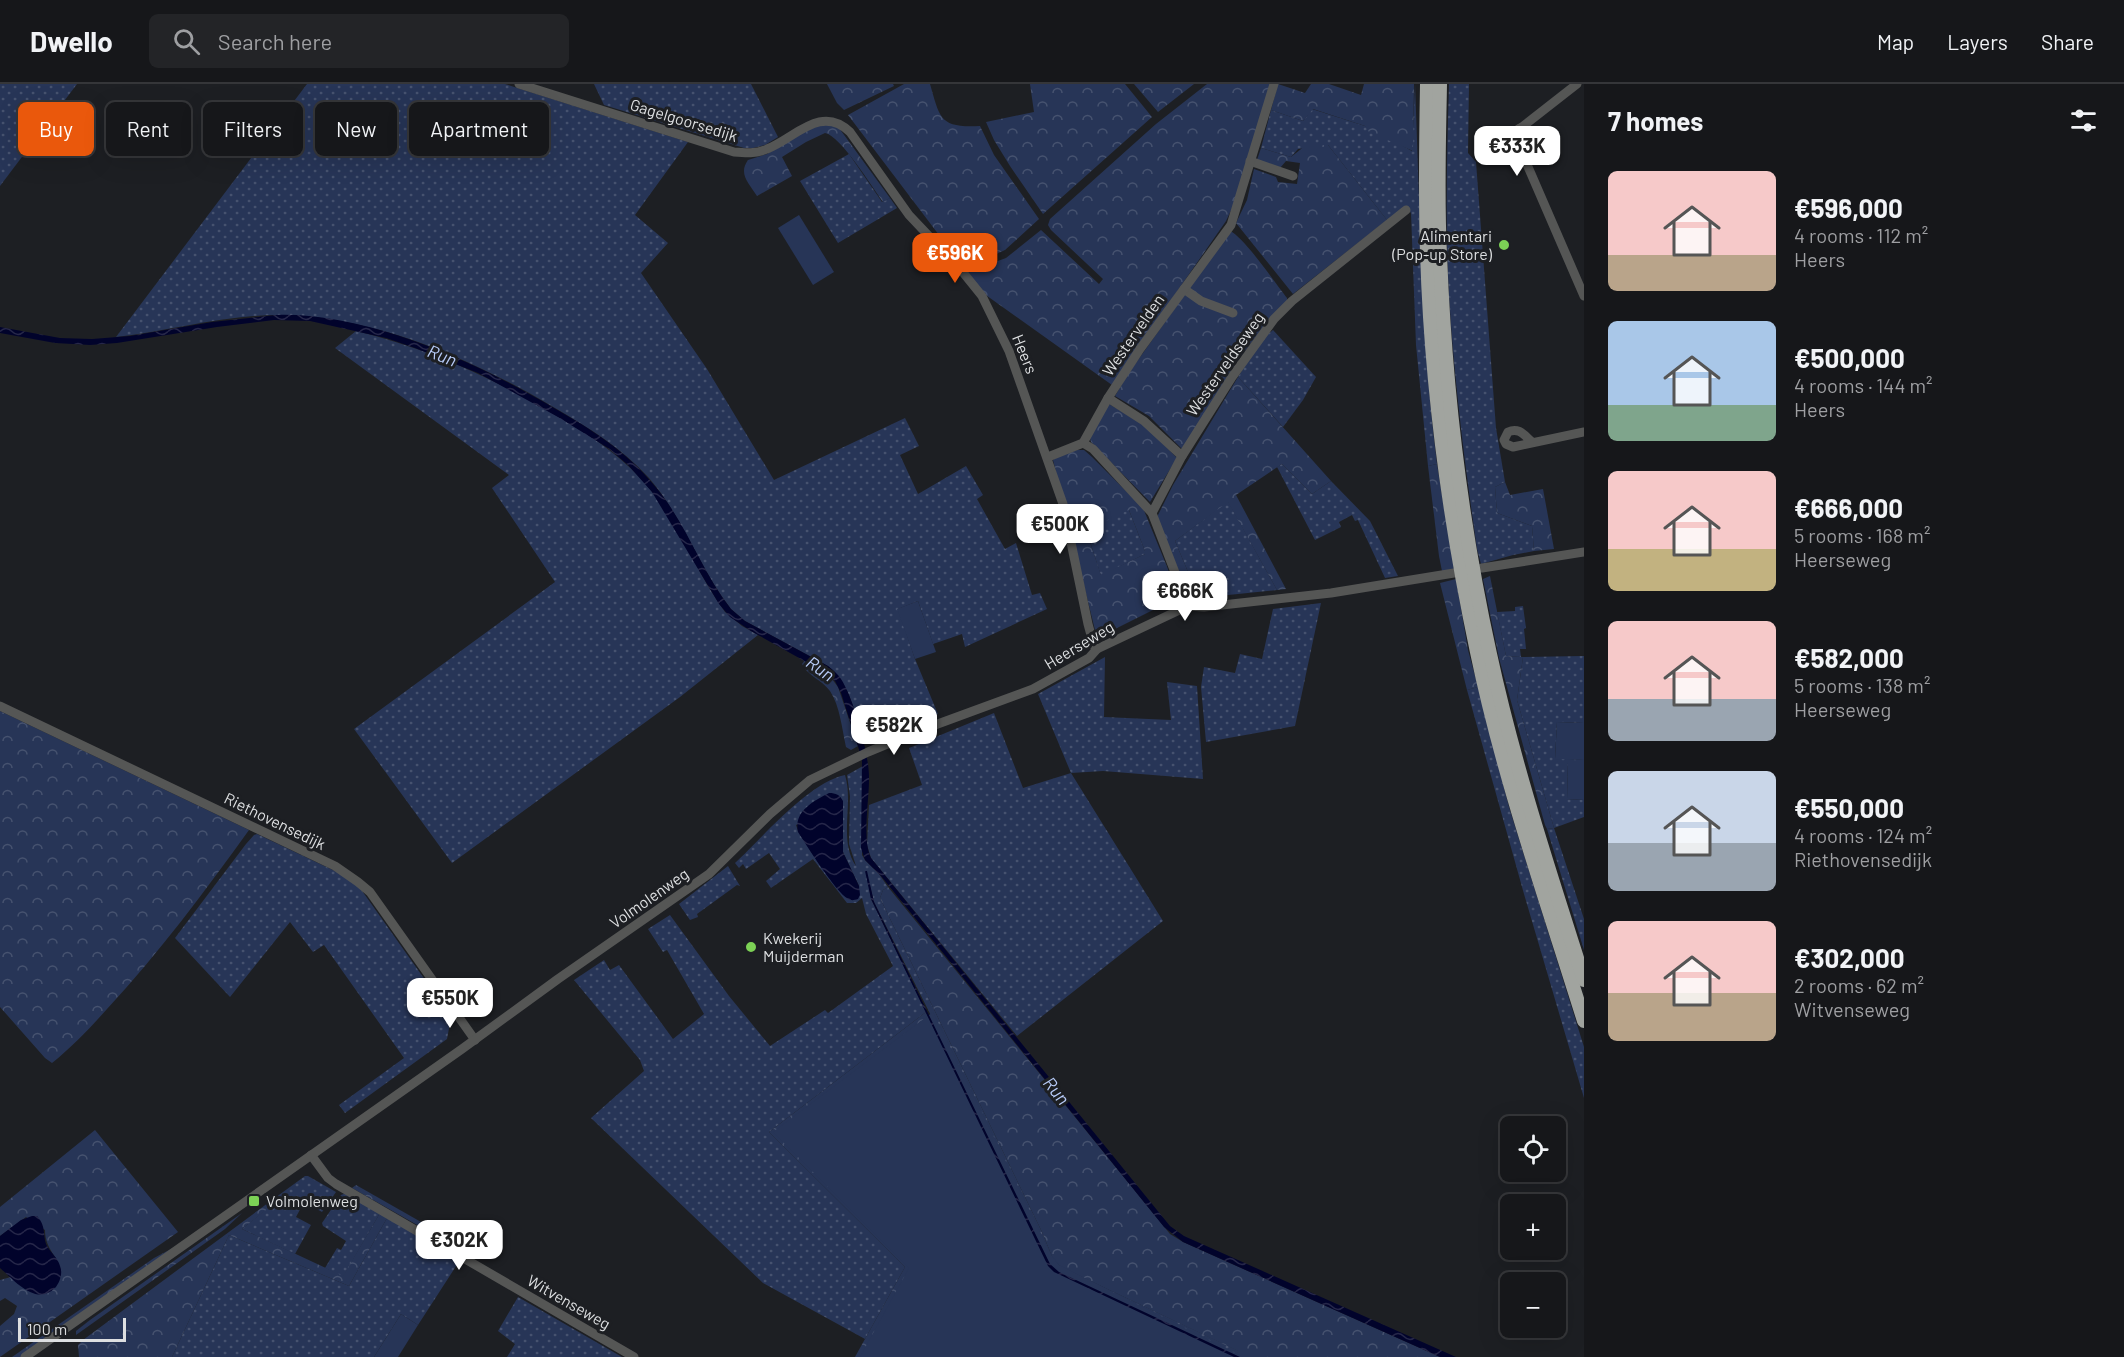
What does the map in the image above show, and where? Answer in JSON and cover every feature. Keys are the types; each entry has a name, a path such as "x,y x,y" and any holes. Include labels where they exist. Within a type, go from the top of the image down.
{"highway":[{"path":"1427,84 1427,252 1431,335 1440,429 1460,561 1477,654 1504,760 1584,1021"},
{"path":"1440,84 1438,207 1448,381 1476,586 1503,710 1537,832 1584,981"}],"street":[{"name":"Gagelgoorsedijk","path":"519,84 734,152 759,152 817,122 838,120"},
{"name":"Westervelden","path":"1083,443 1108,398 1231,225 1274,84"},
{"path":"1494,147 1577,84"},
{"name":"Heers","path":"838,120 850,132 909,215 961,270 982,296 1009,351 1063,504 1088,624 1094,646 1097,649"},
{"path":"1522,127 1517,137 1519,146 1584,296"},
{"path":"1250,161 1293,176"},
{"name":"Westerveldseweg","path":"1152,513 1182,456 1232,376 1274,319 1292,301 1406,210"},
{"name":"Westervelden","path":"1184,289 1201,301 1233,313"},
{"name":"Westervelden","path":"1108,398 1144,421 1182,456"},
{"path":"1532,442 1584,432"},
{"path":"1048,457 1083,443 1093,449 1152,513 1188,606"},
{"path":"1482,568 1584,552"},
{"name":"Heerseweg","path":"840,765 909,735 923,734 935,725 1034,689 1089,658 1097,649 1188,606 1204,607 1331,593 1454,573"},
{"name":"Riethovensedijk","path":"0,706 335,866 358,882 370,892 475,1040"},
{"name":"Volmolenweg","path":"26,1357 709,874 796,790 840,765"},
{"name":"Witvenseweg","path":"311,1155 328,1178 336,1184 634,1357"}],"green space":[{"path":"0,84 77,84 63,102 18,102 18,156 23,156 0,186"},
{"path":"307,84 505,84 688,142 635,215 668,243 641,273 707,369 774,480 905,418 919,446 900,455 918,494 966,466 983,495 977,499 1005,549 1016,543 1032,595 1040,593 1047,609 965,647 962,634 933,644 918,601 898,609 915,659 938,714 914,721 864,744 852,702 836,673 828,666 745,621 731,609 709,577 672,509 639,467 605,439 523,390 457,357 422,344 387,332 315,317 278,315 217,320 116,337 253,156 303,156 303,102 293,102"},
{"path":"594,84 751,84 778,137 765,145 744,148 604,105"},
{"path":"827,84 893,84 894,86 844,110 837,103"},
{"path":"904,84 930,84 936,106 944,119 957,125 980,126 994,155 1039,219 1005,250 986,259 987,265 1006,258 1041,230 1099,284 1103,279 1051,230 1048,225 1050,219 1156,124 1207,84 1270,84 1235,202 1226,221 1112,385 983,293 848,115"},
{"path":"1030,84 1125,84 1152,117 1043,214 1010,166 986,122 1034,112"},
{"path":"1134,84 1194,84 1158,112"},
{"path":"1278,84 1305,93 1311,84 1329,84 1361,95 1364,84 1414,84 1413,151 1369,132 1365,126 1313,109 1303,121 1271,110"},
{"path":"1415,84 1424,321 1437,464 1428,466 1416,345 1411,213 1406,207 1387,220 1328,145 1298,149 1291,157 1261,148 1271,110 1303,121 1312,109 1365,126 1412,151"},
{"path":"1449,84 1469,84 1468,153 1476,162 1496,428 1505,482 1495,487 1497,513 1532,526 1534,551 1481,564 1460,422 1449,295 1447,163"},
{"path":"824,122 839,128 890,198 883,202 847,152 832,136 825,133 782,157 792,176 757,196 744,174 748,160 767,154"},
{"path":"1306,145 1328,145 1387,220 1293,294 1236,223 1247,200 1254,169 1276,177 1278,182 1297,184 1300,163 1286,161 1280,168 1257,160 1261,148 1291,157"},
{"path":"849,154 882,202 890,198 897,208 838,243 800,181"},
{"path":"799,215 834,272 813,285 778,228"},
{"path":"1230,231 1259,261 1287,298 1287,303 1237,361 1183,450 1149,416 1115,396 1128,374"},
{"path":"1273,330 1316,377 1303,400 1283,427 1238,377 1260,341"},
{"path":"356,331 456,364 527,399 593,438 631,469 654,494 673,522 706,583 725,612 758,635 680,697 452,863 354,729 555,582 492,488 509,475 335,348"},
{"path":"1238,377 1331,481 1312,494 1282,464 1236,495 1286,589 1277,590 1228,502 1175,541 1199,598 1190,599 1157,517 1173,485"},
{"path":"1109,404 1146,426 1177,458 1150,502 1091,442 1089,434"},
{"path":"1084,450 1143,508 1181,601 1161,606 1097,638 1053,460","holes":["1129,510 1145,554 1101,575 1086,530"]},
{"path":"1282,464 1312,494 1331,481 1370,521 1398,576 1385,578 1358,520 1355,521 1352,515 1339,522 1341,527 1315,540 1277,467"},
{"path":"1437,464 1454,569 1442,571 1428,466"},
{"path":"1505,482 1510,495 1543,489 1554,549 1534,551 1532,526 1497,513 1495,487"},
{"path":"1228,501 1277,590 1199,598 1175,541"},
{"path":"1129,510 1145,554 1101,576 1086,529"},
{"path":"1490,576 1506,656 1523,657 1517,700 1554,828 1547,829 1545,825 1499,658 1483,579"},
{"path":"1456,579 1468,650 1478,687 1467,690 1440,583"},
{"path":"918,601 936,652 915,659 897,609"},
{"path":"1321,603 1295,726 1206,742 1201,687 1204,667 1235,673 1240,654 1262,659 1273,609"},
{"path":"1523,606 1526,649 1520,649 1521,657 1506,656 1497,612 1515,611 1515,607"},
{"path":"1584,656 1584,723 1557,722 1555,758 1584,760 1584,762 1568,762 1567,799 1584,800 1584,817 1554,828 1517,700 1523,657"},
{"path":"1105,657 1104,717 1171,720 1167,682 1197,686 1203,779 1103,771 1071,773 1038,694"},
{"path":"805,660 829,675 838,687 858,746 851,750 846,747 836,704 830,691 805,668 802,664"},
{"path":"1478,687 1509,807 1584,1047 1584,1098 1467,690"},
{"path":"0,711 249,830 145,966 87,1030 52,1063 0,1007"},
{"path":"994,713 1023,788 1071,773 1163,921 1017,1036 871,858 867,845 869,805 922,785 909,748"},
{"path":"1557,722 1584,723 1584,760 1555,759"},
{"path":"1568,762 1584,762 1584,800 1567,799"},
{"path":"863,766 862,855 888,887 883,890 880,898 1053,1259 1061,1267 1239,1351 1236,1355 1059,1271 874,902 866,870 871,899 926,1012 769,1132 905,1267 865,1339 763,1283 591,1118 644,1071 640,1060 574,980 604,960 610,970 619,965 673,1039 704,1014 667,950 663,952 648,929 670,915 729,996 770,1046 825,1010 828,1013 893,966 866,914 862,898 856,903 847,903 813,859 771,888 766,881 780,869 769,853 746,869 743,864 739,868 735,863 787,812 816,788 845,775 848,798 848,845 856,866 849,844 850,796 847,775","holes":["843,801 843,852 859,886 843,893 821,867 796,825"]},
{"path":"1554,828 1584,919 1584,950 1547,829"},
{"path":"257,834 337,872 360,888 447,1011 450,1023 447,1039 345,1113 339,1105 404,1058 324,945 313,952 290,922 230,997 175,938 246,844"},
{"path":"728,866 740,886 737,885 697,914 698,917 690,920 679,904"},
{"path":"888,887 1170,1234 1183,1242 1440,1357 1240,1357 1236,1355 1238,1351 1061,1267 1053,1259 880,898 883,890"},
{"path":"926,1012 930,1021 917,1266 864,1357 855,1357 905,1267 769,1132"},
{"path":"933,1012 1052,1256 1059,1265 1243,1357 860,1357 909,1268 773,1132"},
{"path":"95,1130 178,1232 0,1357 0,1326 14,1314 17,1306 5,1298 0,1301 0,1280 11,1277 15,1281 58,1282 60,1268 48,1245 45,1230 26,1217 0,1236 0,1207"},
{"path":"305,1176 336,1192 322,1212 304,1202 296,1217 311,1225 295,1254 242,1229 270,1206 268,1203"},
{"path":"356,1185 458,1243 456,1247 352,1188"},
{"path":"346,1193 380,1213 343,1277 325,1268 337,1248 341,1250 346,1241 322,1223 341,1195"},
{"path":"268,1203 271,1206 242,1229 343,1276 380,1213 387,1218 349,1286 229,1235 172,1357 79,1357 78,1345 83,1340"},
{"path":"242,1213 225,1229 76,1335 76,1331 90,1320"},
{"path":"387,1218 460,1260 418,1325 401,1314 374,1357 172,1357 229,1235 349,1286"},
{"path":"186,1241 22,1357 12,1357 154,1258"},
{"path":"518,1297 622,1357 507,1357 515,1344 498,1331"},
{"path":"401,1314 418,1325 398,1357 374,1357"}],"water":[{"name":"Run","path":"276,315 311,316 347,322 420,343 490,374 568,416 595,433 632,462 665,499 731,609 745,621 828,666 840,677 856,713 867,757 869,780 866,831 871,858 1170,1226 1184,1236 1456,1357 1440,1357 1183,1242 1164,1227 881,876 865,860 861,848 862,759 835,681 824,672 730,617 719,604 652,492 628,465 608,448 558,417 478,373 386,338 310,321 274,320 90,345 55,343 0,333 0,327 60,338 92,339 130,336 212,322"},
{"path":"829,793 841,797 843,801 843,852 859,886 860,895 855,900 848,899 836,887 798,832 797,825 802,813 811,803"},
{"path":"865,871 867,871 874,902 1050,1264 1059,1272 1240,1357 1234,1357 1054,1272 1048,1266 871,899"},
{"path":"37,1216 40,1220 47,1246 58,1260 61,1272 60,1280 55,1288 40,1295 26,1290 0,1268 0,1236 21,1220"}],"place":[{"name":"Alimentari (Pop-up Store)","path":"1504,245"},
{"name":"Kwekerij Muijderman","path":"751,947"},
{"name":"Volmolenweg","path":"254,1201"}]}
